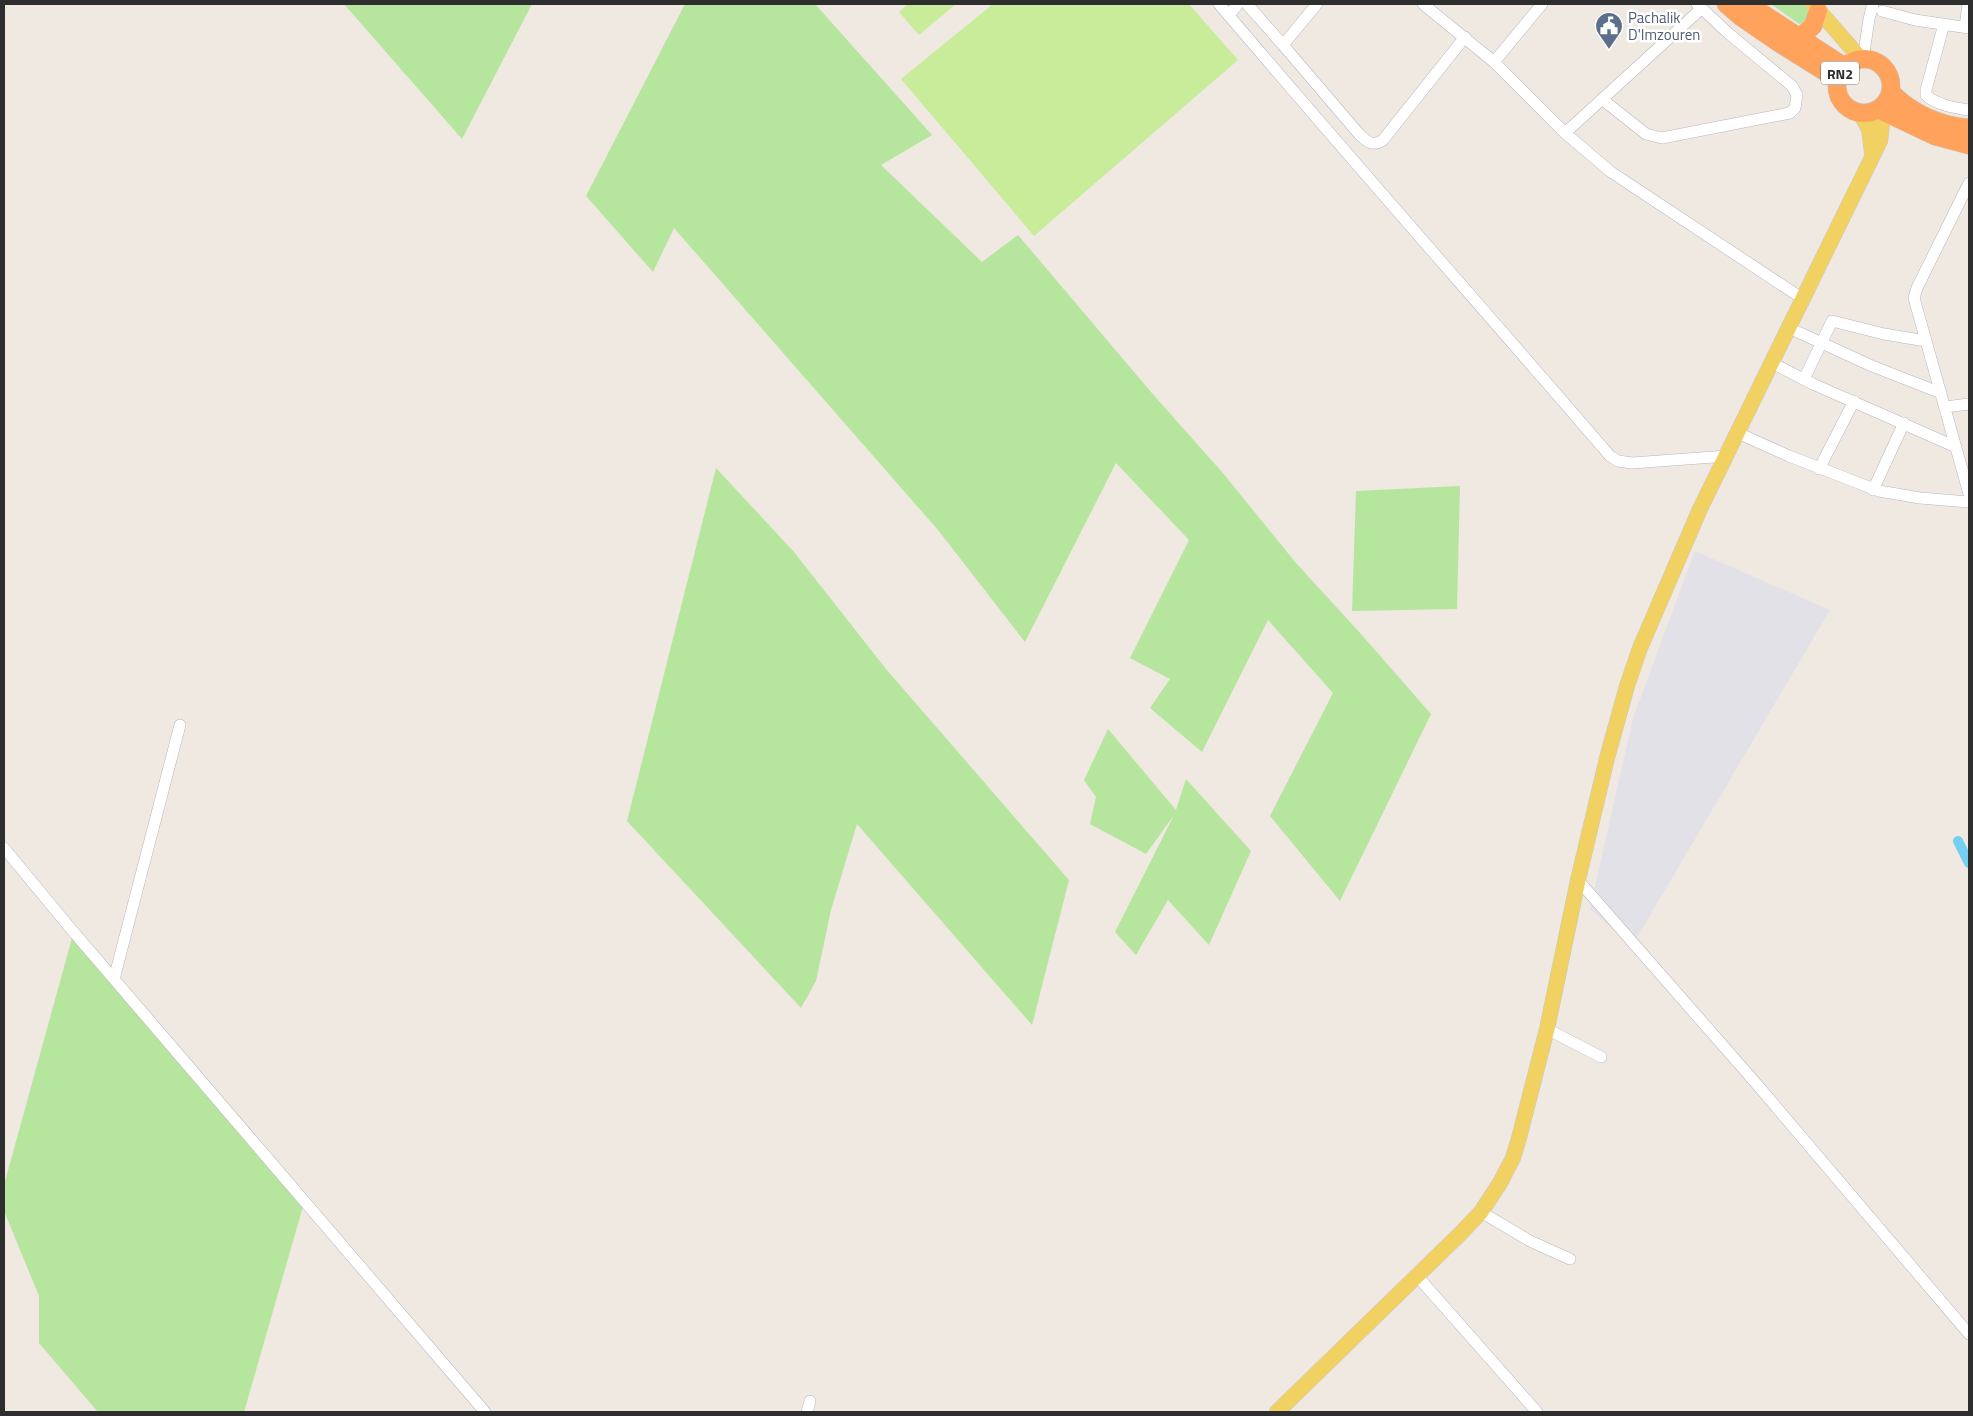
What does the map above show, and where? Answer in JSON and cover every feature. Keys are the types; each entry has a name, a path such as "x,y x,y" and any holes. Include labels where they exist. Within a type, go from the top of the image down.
{"highway":[{"name":"RN2","path":"1726,4 1780,43 1851,66 1871,60 1885,68 1889,75 1891,92"},
{"name":"RN2","path":"1748,4 1799,38 1851,66"},
{"path":"1799,38 1813,26 1816,7"},
{"name":"RN2","path":"1851,66 1838,91 1842,101 1850,109 1871,111 1935,136 1969,145"},
{"path":"1871,111 1888,99 1891,92 1898,100 1914,111 1936,121 1969,128"}],"main road":[{"path":"1816,7 1842,38 1851,66"},
{"path":"1277,1412 1418,1277 1481,1212 1500,1183 1513,1158 1528,1108 1547,1030 1578,880 1607,758 1627,686 1654,613 1685,541 1873,157 1869,129 1871,111"}],"street":[{"path":"1220,4 1306,107 1386,195 1610,456 1618,461 1632,463 1727,456"},
{"path":"1229,16 1238,4"},
{"path":"1247,4 1359,134 1372,144 1383,140 1465,37"},
{"path":"1283,45 1317,4"},
{"path":"1423,4 1494,62 1565,133 1611,172 1803,299"},
{"path":"1494,62 1542,4"},
{"path":"1862,4 1915,20 1967,28 1968,4"},
{"path":"1565,133 1603,100 1699,6 1792,86 1797,95 1795,108 1790,113 1662,138 1646,134 1603,100"},
{"path":"1851,66 1877,10"},
{"path":"1944,24 1926,95 1938,102 1969,110"},
{"path":"1969,183 1917,288 1914,298 1969,494"},
{"path":"1804,379 1832,321 1884,334 1926,341"},
{"path":"1789,328 1872,366 1941,393"},
{"path":"1772,363 1956,447"},
{"path":"1820,468 1854,401"},
{"path":"1944,407 1969,404"},
{"path":"1873,490 1904,423"},
{"path":"1738,434 1873,490 1920,498 1969,502"},
{"path":"114,979 180,725"},
{"path":"4,848 485,1412"},
{"path":"1578,880 1754,1081 1969,1334"},
{"path":"1547,1030 1601,1057"},
{"path":"1481,1212 1530,1241 1570,1259"},
{"path":"1418,1277 1537,1412"},
{"path":"807,1412 810,1400"}],"shaded area":[{"path":"1695,551 1830,610 1632,946 1590,909 1633,718"}],"green space":[{"path":"344,4 532,4 462,139"},
{"path":"685,4 815,4 932,135 881,165 982,262 1018,235 1151,392 1222,472 1296,563 1431,714 1340,901 1270,816 1333,693 1268,620 1202,752 1150,708 1170,679 1130,658 1189,540 1116,463 1025,642 938,530 674,228 653,272 586,196"},
{"path":"908,4 956,4 919,35 899,12"},
{"path":"993,4 1189,4 1238,60 1034,236 901,79"},
{"path":"1771,4 1805,4 1811,12 1807,22 1799,24"},
{"path":"716,468 794,552 886,669 1069,880 1032,1025 857,824 831,910 816,981 801,1008 627,821"},
{"path":"1460,486 1457,609 1352,611 1356,491"},
{"path":"1108,729 1176,810 1186,779 1251,851 1209,945 1168,900 1136,955 1115,932 1174,815 1146,854 1090,824 1096,797 1084,780"},
{"path":"75,927 306,1196 244,1412 98,1412 39,1343 39,1296 4,1211 4,1185"}],"waterway":[{"path":"1958,841 1969,863"}],"place":[{"name":"Pachalik D'Imzouren","path":"1609,50"}]}
